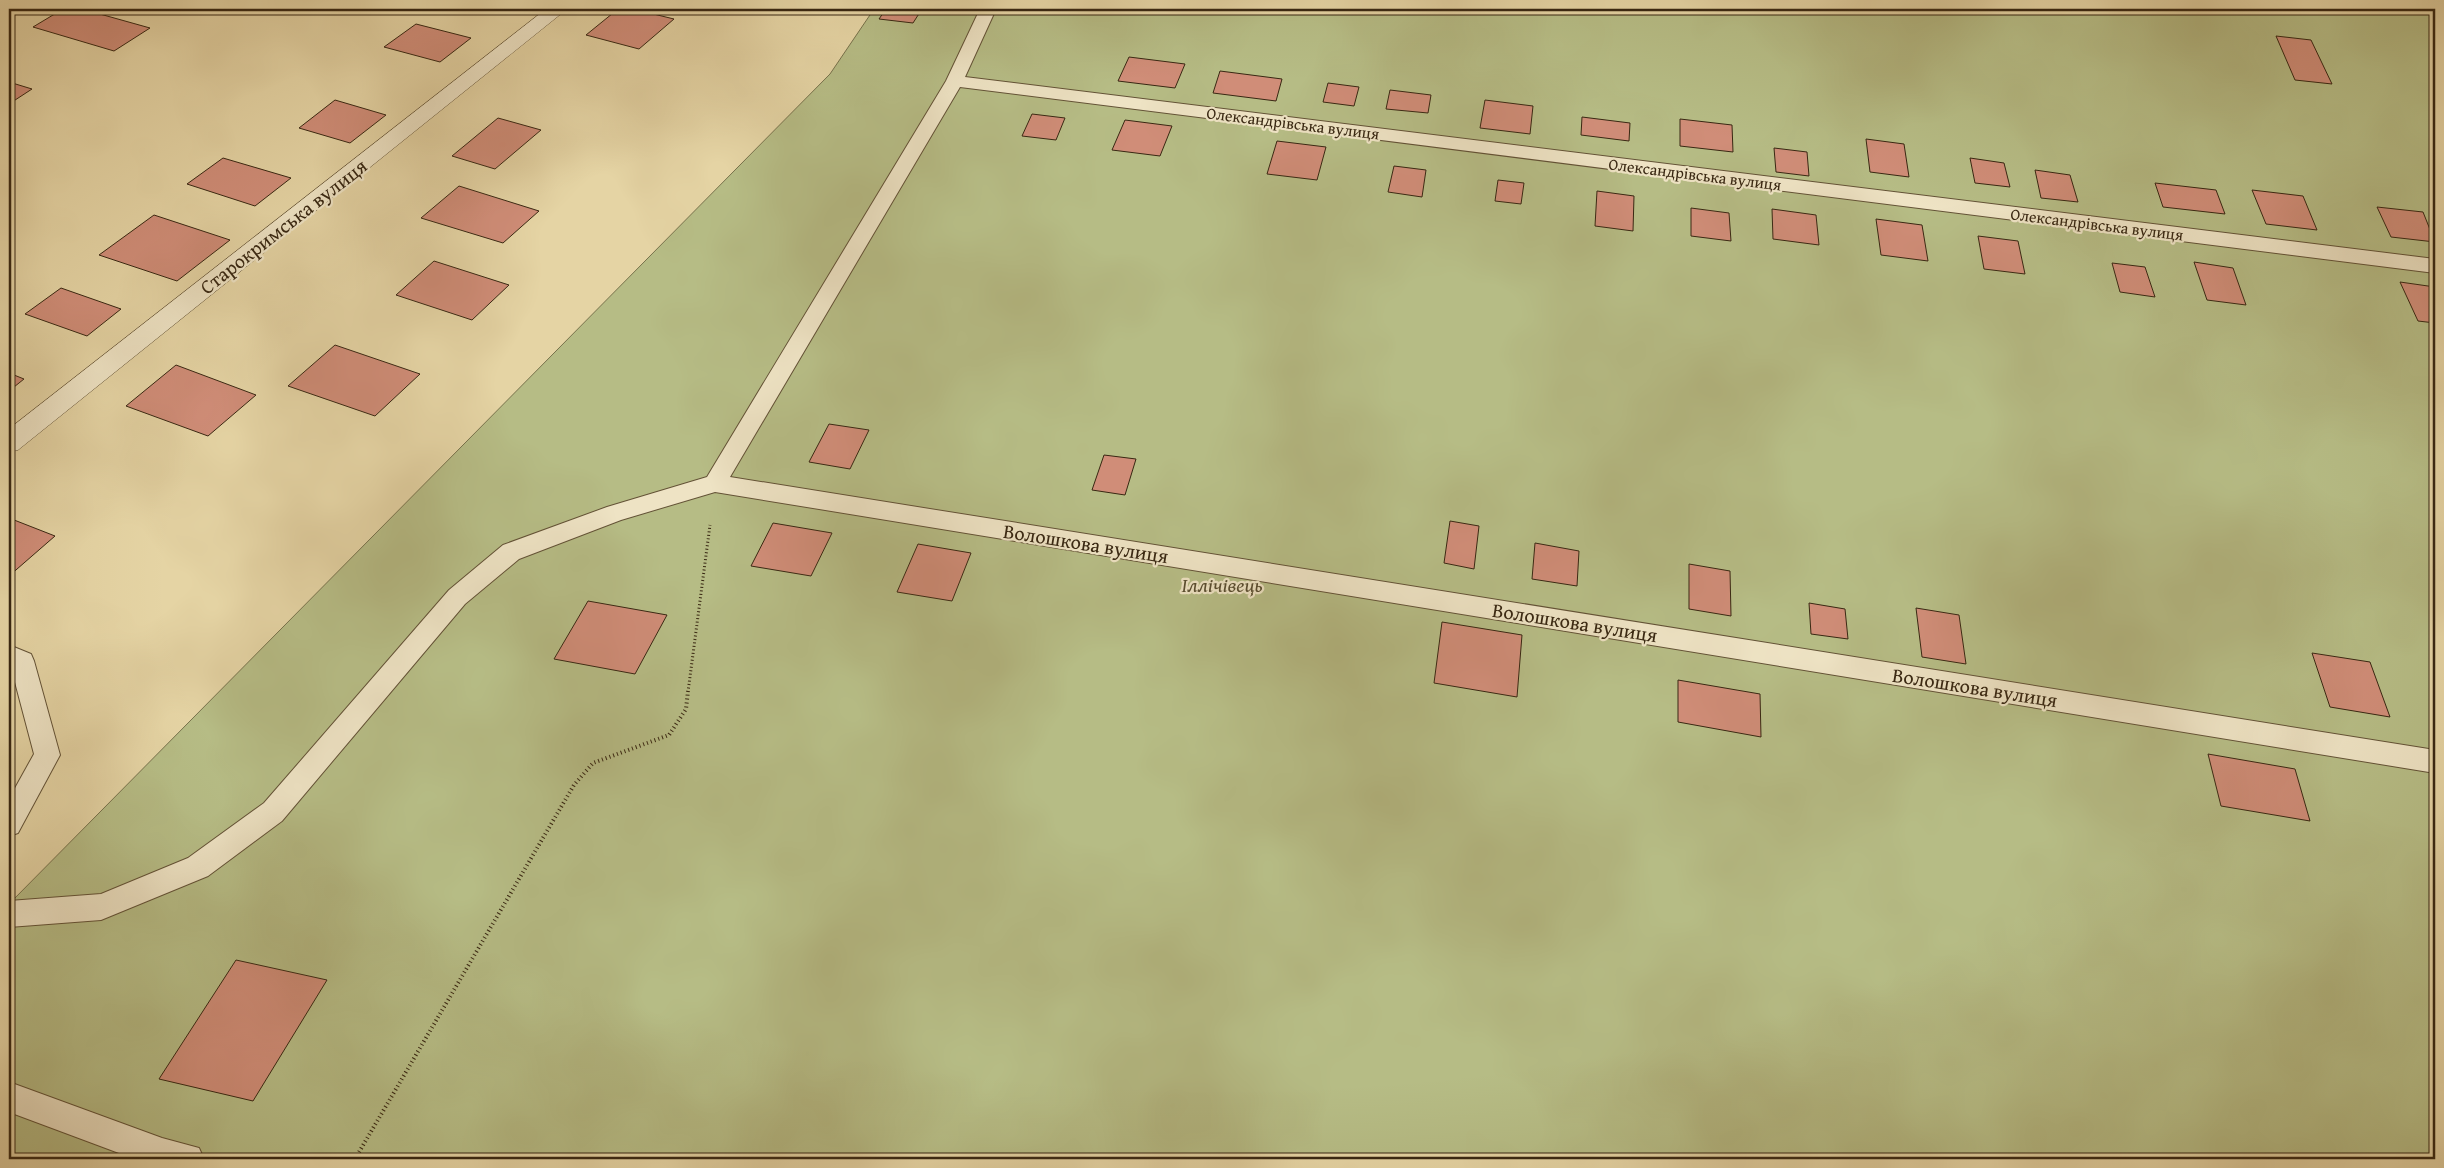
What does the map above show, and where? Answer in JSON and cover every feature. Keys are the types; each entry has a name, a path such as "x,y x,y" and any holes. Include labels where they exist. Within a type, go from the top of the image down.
{"street":[{"name":"Старокримська вулиця","path":"9,443 558,9"}],"lane":[{"path":"9,914 101,907 198,867 273,812 456,597 511,552 615,513 715,483 955,81 988,9"},
{"name":"Олександрівська вулиця","path":"955,81 2435,266"},
{"name":"Волошкова вулиця","path":"715,483 2435,762"},
{"path":"9,655 22,661 47,755 9,824"},
{"path":"9,1098 162,1154 188,1159"}],"path":[{"path":"355,1159 574,784 593,763 669,736 686,708 715,483"}],"green space":[{"name":"Іллічівець","path":"874,9 2435,9 2435,1159 9,1159 9,904 830,74"}],"building":[{"path":"63,9 82,9 150,28 114,51 33,27"},
{"path":"618,9 633,9 674,19 639,49 586,35"},
{"path":"886,9 922,9 913,23 879,19"},
{"path":"416,24 471,38 440,62 384,47"},
{"path":"2276,36 2311,40 2332,84 2295,80"},
{"path":"1129,57 1185,64 1175,88 1118,81"},
{"path":"1220,71 1282,79 1276,101 1213,93"},
{"path":"9,82 32,89 9,104"},
{"path":"1328,83 1359,87 1354,106 1323,102"},
{"path":"1390,90 1431,95 1428,113 1386,109"},
{"path":"335,100 386,115 350,143 299,128"},
{"path":"1485,100 1533,106 1530,134 1480,128"},
{"path":"1032,114 1065,118 1056,140 1022,136"},
{"path":"1582,117 1630,123 1629,141 1581,135"},
{"path":"498,118 541,130 495,169 452,156"},
{"path":"1680,119 1732,125 1733,152 1680,146"},
{"path":"1125,120 1172,126 1160,156 1112,150"},
{"path":"1866,139 1904,144 1909,177 1870,172"},
{"path":"1277,141 1326,147 1317,180 1267,174"},
{"path":"1774,148 1807,152 1809,176 1776,172"},
{"path":"223,158 291,178 255,206 187,184"},
{"path":"1970,158 2004,163 2010,187 1975,183"},
{"path":"1394,166 1426,170 1422,197 1388,192"},
{"path":"2035,170 2070,175 2078,202 2041,198"},
{"path":"1498,180 1524,183 1521,204 1495,201"},
{"path":"2155,183 2216,190 2225,214 2163,207"},
{"path":"459,186 539,211 503,243 421,218"},
{"path":"2252,190 2303,196 2317,230 2266,224"},
{"path":"1597,191 1634,196 1633,231 1595,226"},
{"path":"2377,207 2423,212 2435,242 2391,237"},
{"path":"1691,208 1729,213 1731,241 1691,236"},
{"path":"1772,209 1816,215 1819,245 1773,239"},
{"path":"154,215 230,240 177,281 99,255"},
{"path":"1876,219 1922,225 1928,261 1881,255"},
{"path":"1978,236 2018,241 2025,274 1984,269"},
{"path":"434,261 509,285 472,320 396,295"},
{"path":"2194,262 2233,268 2246,305 2207,300"},
{"path":"2112,263 2145,267 2155,297 2120,292"},
{"path":"2400,282 2435,287 2435,323 2418,321"},
{"path":"61,288 121,309 87,336 25,314"},
{"path":"335,345 420,374 375,416 288,386"},
{"path":"176,365 256,395 208,436 126,406"},
{"path":"9,373 24,379 9,391"},
{"path":"829,424 869,430 850,469 809,462"},
{"path":"1104,455 1136,459 1125,495 1092,490"},
{"path":"9,518 55,536 9,576"},
{"path":"1450,521 1479,526 1474,569 1444,563"},
{"path":"773,523 832,533 811,576 751,566"},
{"path":"1535,543 1579,551 1577,586 1532,579"},
{"path":"918,544 971,553 952,601 897,592"},
{"path":"1689,564 1730,571 1731,616 1689,609"},
{"path":"588,601 667,615 635,674 554,659"},
{"path":"1809,603 1845,609 1848,639 1811,634"},
{"path":"1916,608 1959,615 1966,664 1922,657"},
{"path":"1442,622 1522,635 1517,697 1434,683"},
{"path":"2312,653 2370,662 2390,717 2330,707"},
{"path":"1678,680 1760,694 1761,737 1678,722"},
{"path":"2208,754 2295,769 2310,821 2221,806"},
{"path":"236,960 327,980 253,1101 159,1079"}]}
